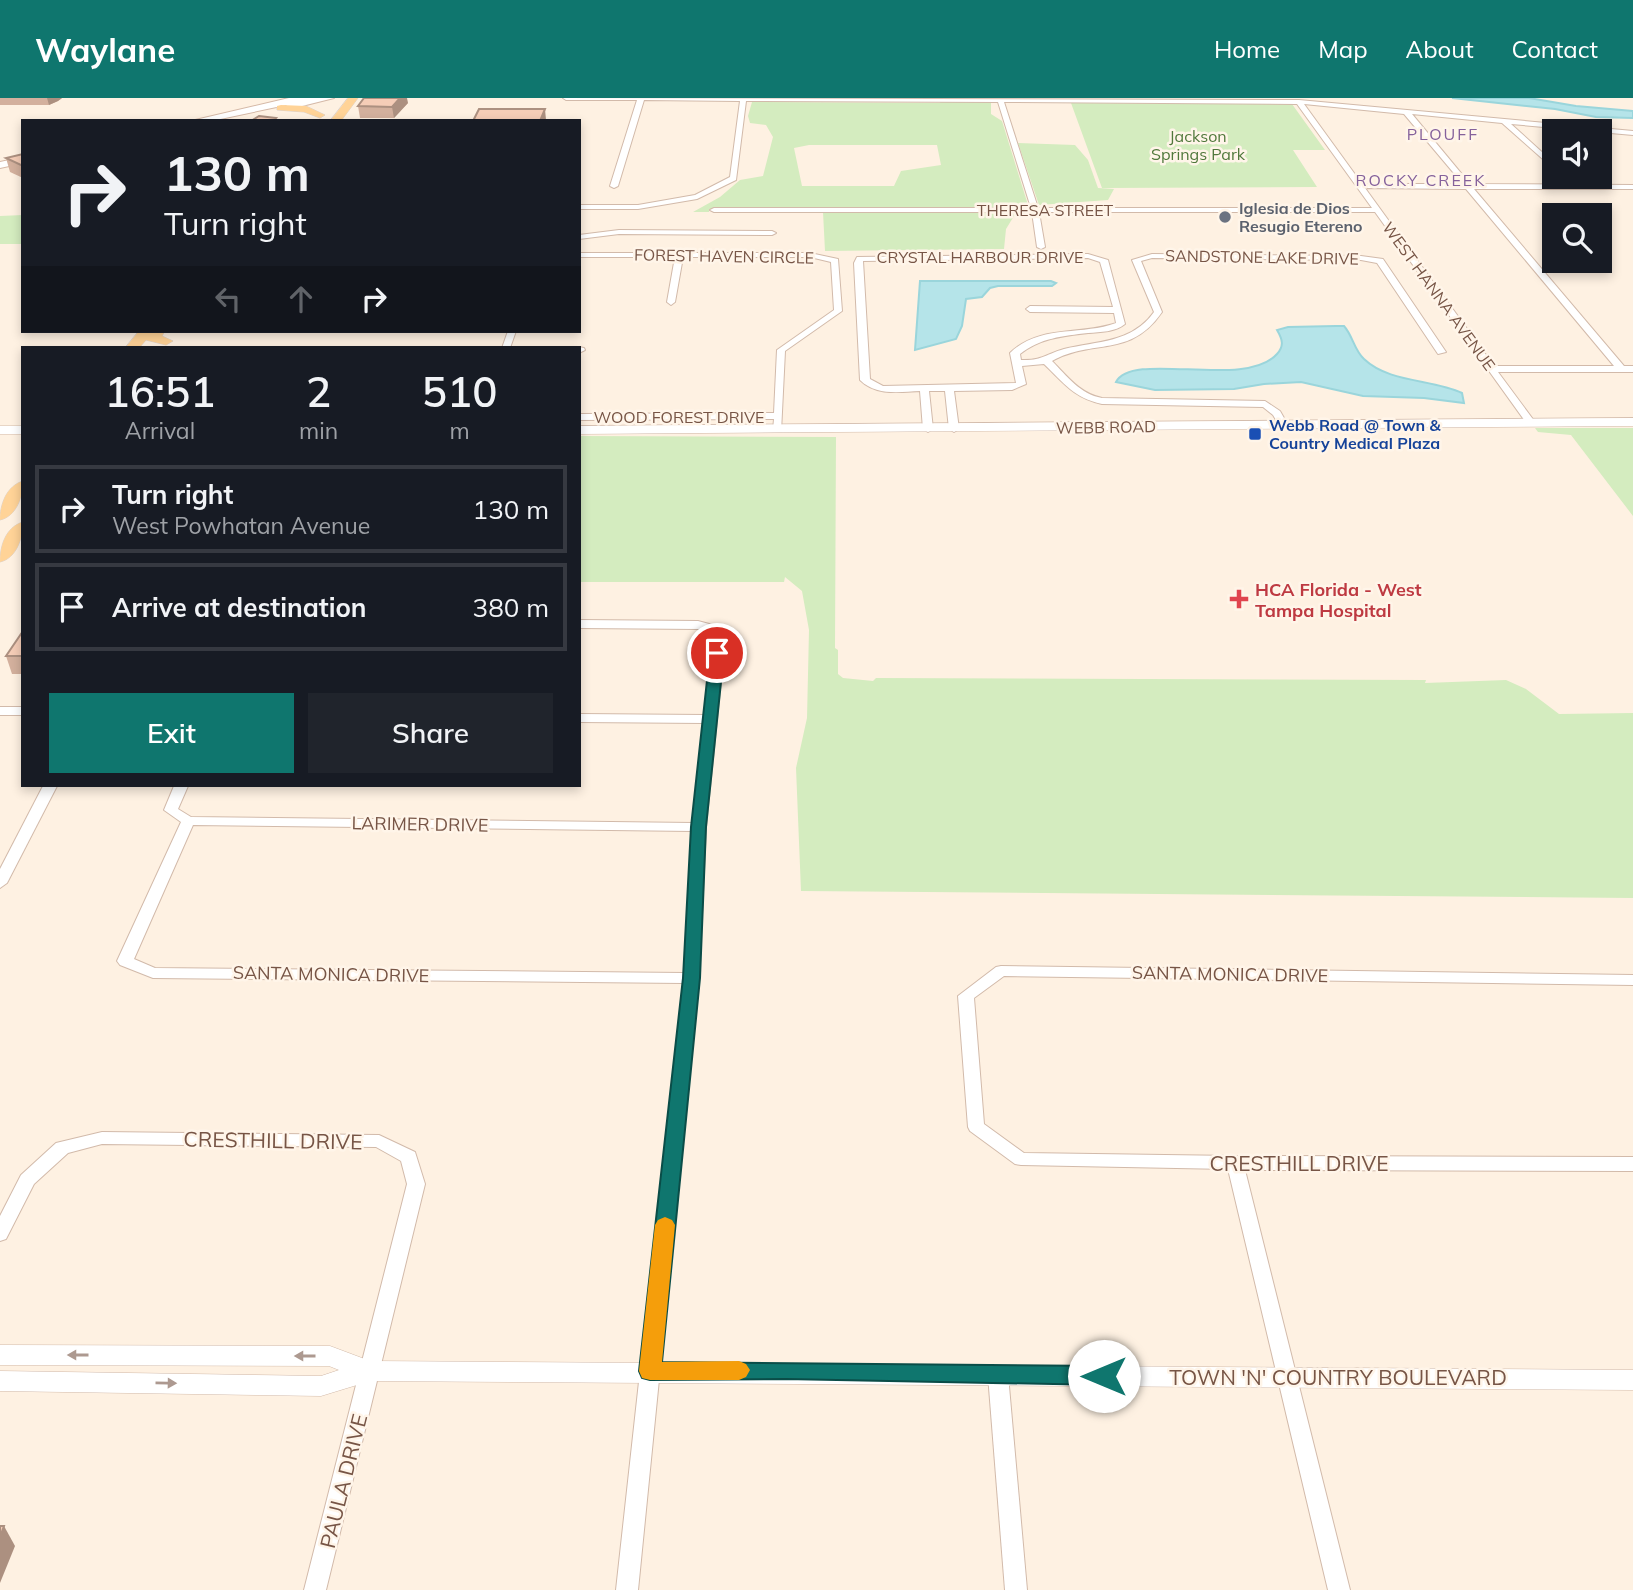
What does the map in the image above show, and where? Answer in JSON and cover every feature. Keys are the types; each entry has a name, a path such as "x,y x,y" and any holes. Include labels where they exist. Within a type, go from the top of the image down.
{"main road":[{"path":"205,119 303,98"},
{"path":"281,108 306,109 318,118 331,98"},
{"path":"232,119 331,98"},
{"path":"336,119 352,98"},
{"path":"0,165 21,160"},
{"path":"0,171 21,166"},
{"path":"0,515 21,489"},
{"path":"0,522 5,528 0,534"},
{"path":"0,557 21,530"}],"street":[{"path":"566,98 1299,102 1633,133"},
{"path":"614,186 640,99"},
{"path":"581,207 638,207 697,197 733,178 743,99"},
{"path":"1000,99 1035,209 1041,247"},
{"name":"WEST HANNA AVENUE","path":"1299,102 1530,422"},
{"path":"1406,111 1621,369"},
{"path":"1504,121 1542,156"},
{"path":"1362,186 1542,186"},
{"path":"1612,187 1633,187"},
{"name":"THERESA STREET","path":"714,210 1376,210"},
{"path":"581,237 619,232 771,237 773,210"},
{"name":"FOREST HAVEN CIRCLE","path":"581,255 810,256 835,261 838,311 781,350 778,430"},
{"path":"671,302 679,255"},
{"name":"CRYSTAL HARBOUR DRIVE","path":"1088,256 1104,260 1118,310 1121,324 1114,327 1024,344 1015,353 1021,384 883,389 872,386 865,380 858,262 860,259 1088,256"},
{"name":"SANDSTONE LAKE DRIVE","path":"1017,363 1046,361 1058,353 1113,344 1139,335 1152,324 1158,312 1136,260 1152,256 1361,258 1380,261 1441,352"},
{"path":"1030,309 1118,310"},
{"path":"1046,361 1078,392 1088,398 1102,401 1265,404 1276,413 1283,425"},
{"path":"1493,369 1633,369"},
{"path":"923,388 928,429"},
{"path":"949,388 954,429"},
{"path":"1264,425 1259,413 1265,404"},
{"name":"WOOD FOREST DRIVE","path":"581,417 779,416"},
{"name":"WEBB ROAD","path":"581,430 1633,422"},
{"path":"0,430 21,430"},
{"path":"581,624 698,625 720,631 699,827 691,978 628,1590"},
{"path":"0,711 21,711"},
{"path":"581,718 709,719"},
{"path":"0,883 49,787"},
{"path":"181,787 170,810 188,821"},
{"name":"LARIMER DRIVE","path":"188,821 699,827"},
{"name":"SANTA MONICA DRIVE","path":"188,821 125,961 153,973 691,978"},
{"name":"SANTA MONICA DRIVE","path":"976,1127 966,996 1000,971 1633,980"},
{"name":"CRESTHILL DRIVE","path":"976,1127 1021,1159 1235,1163 1633,1164"},
{"name":"CRESTHILL DRIVE","path":"0,1234 27,1180 62,1148 102,1138 379,1141 409,1157 416,1184 370,1371"},
{"path":"1235,1163 1339,1590"},
{"name":"TOWN 'N' COUNTRY BOULEVARD","path":"0,1355 330,1356 370,1371"},
{"name":"TOWN 'N' COUNTRY BOULEVARD","path":"0,1381 321,1386 370,1371 785,1370 998,1376 1633,1380"},
{"name":"PAULA DRIVE","path":"315,1590 370,1371"},
{"path":"998,1376 1016,1590"}],"green space":[{"path":"991,101 991,114 1002,121 1028,205 1019,208 709,209 709,212 693,212 720,197 740,180 763,176 773,137 766,125 750,123 748,116 752,102","holes":["809,145 937,145 941,165 901,171 894,186 802,186 794,148"]},
{"name":"Jackson Springs Park","path":"1071,103 1292,104 1325,150 1293,150 1317,187 1102,188"},
{"path":"1018,143 1075,145 1088,160 1098,188 1114,189 1108,200 1039,205"},
{"path":"1017,211 1006,229 1004,249 825,251 823,212"},
{"path":"21,215 21,244 0,244 0,216"},
{"path":"1535,428 1633,428 1633,516 1571,435 1538,432"},
{"path":"581,436 836,437 835,648 838,650 838,674 843,678 873,681 876,678 1426,680 1425,683 1506,680 1526,689 1559,714 1633,713 1633,898 801,891 796,768 807,718 809,630 802,591 785,577 784,582 581,582"}],"water":[{"path":"1452,98 1529,98 1576,106 1633,111 1633,118 1596,117 1555,109"},
{"path":"920,281 1056,283 1052,286 998,286 990,288 982,297 966,299 962,326 956,339 915,350"},
{"path":"1344,326 1361,355 1374,367 1398,377 1462,393 1464,403 1424,398 1363,396 1301,382 1234,389 1155,390 1116,382 1126,373 1144,369 1241,369 1262,364 1277,354 1282,346 1277,330 1288,327"}],"building":[{"path":"364,98 400,98 392,107 358,106"},
{"path":"479,109 545,109 541,119 474,119"},
{"path":"259,116 276,118 275,119 254,119"},
{"path":"21,154 21,165 6,158"},
{"path":"21,634 21,656 6,656"}],"slow traffic":[{"path":"665,1225 650,1371 739,1370"}],"place":[{"name":"Iglesia de Dios Resugio Etereno","path":"1225,217"},
{"name":"Webb Road @ Town & Country Medical Plaza","path":"1255,434"},
{"name":"HCA Florida - West Tampa Hospital","path":"1239,599"}],"district":[{"name":"PLOUFF","path":"1443,134"},
{"name":"ROCKY CREEK","path":"1421,180"}],"route":[{"path":"717,653 699,827 691,978 650,1371 785,1370 1104,1376"}]}
